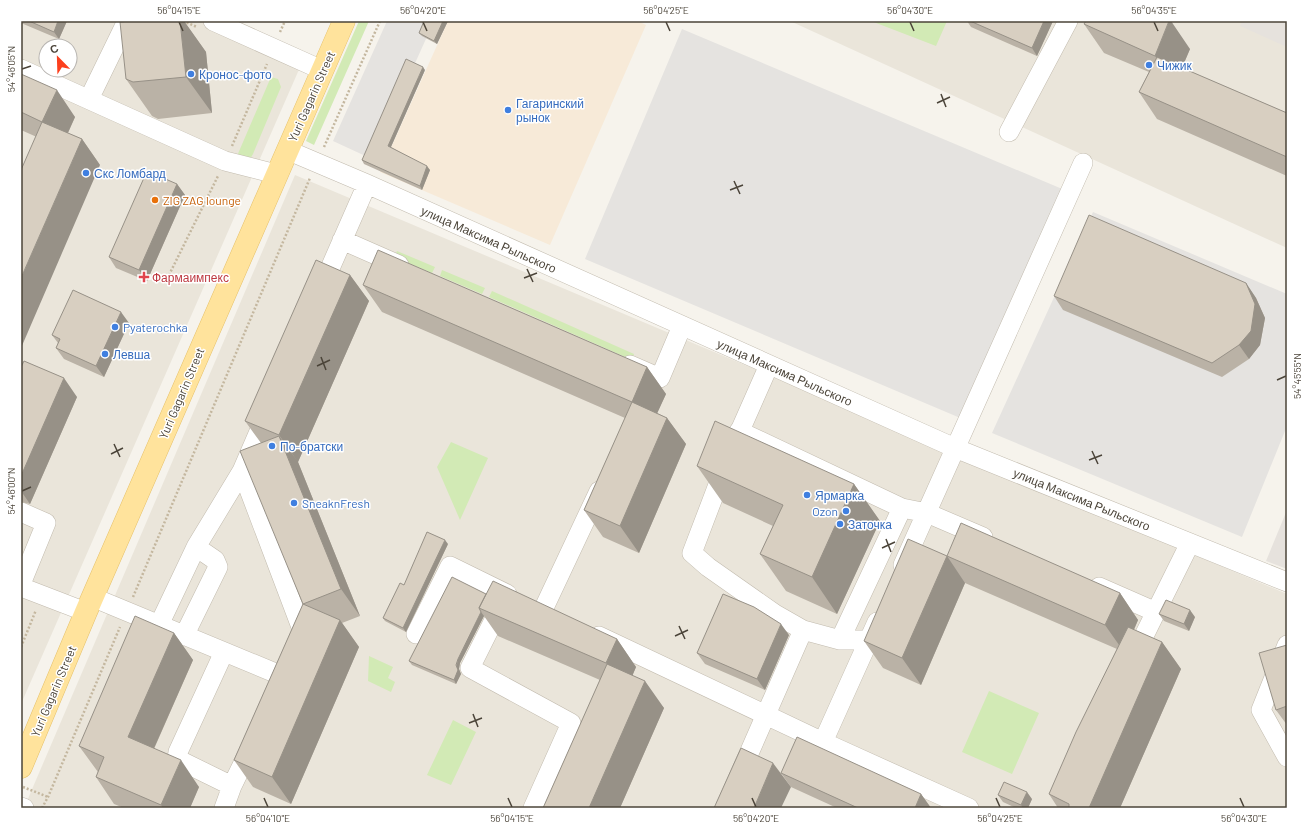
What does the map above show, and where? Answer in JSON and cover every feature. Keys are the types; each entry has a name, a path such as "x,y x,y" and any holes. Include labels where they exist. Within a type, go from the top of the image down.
{"main road":[{"name":"Yuri Gagarin Street","path":"21,766 89,605 344,21"}],"street":[{"path":"89,99 127,21"},
{"path":"213,21 322,70"},
{"path":"1009,132 1068,21"},
{"path":"21,69 225,161 276,174"},
{"name":"улица Максима Рыльского","path":"287,150 367,184 955,448 1287,582"},
{"path":"895,583 1083,163"},
{"path":"314,305 367,184"},
{"path":"342,240 414,272"},
{"path":"617,359 660,378 682,326"},
{"path":"769,365 739,431 692,553 708,567 775,614 803,630 840,640 869,640"},
{"path":"159,625 196,547 242,471 273,399"},
{"path":"739,431 902,508 927,513 999,544"},
{"path":"242,471 304,635 272,704"},
{"path":"533,808 571,723 470,668 532,605 606,476"},
{"path":"840,640 902,508"},
{"path":"21,512 46,523 21,586 42,595 126,612 224,652 290,666"},
{"path":"1124,675 1190,543"},
{"path":"184,636 218,567 215,560 196,547"},
{"path":"416,634 450,566 532,605"},
{"path":"1084,581 1156,612"},
{"path":"823,742 885,604"},
{"path":"586,630 823,742 970,808"},
{"path":"725,808 803,630"},
{"path":"1287,646 1261,710 1287,757"},
{"path":"224,652 178,752 177,760 232,786"},
{"path":"224,808 232,786 258,732"}],"path":[{"path":"41,808 48,797 317,162 380,21"},
{"path":"21,646 42,595"},
{"path":"21,786 48,797"}],"shaded area":[{"path":"21,21 202,21 301,65 21,704"},
{"path":"387,21 434,21 372,159 333,141"},
{"name":"Гагаринский рынок","path":"448,21 638,21 646,25 550,245 380,172"},
{"path":"790,21 1287,21 1287,248"},
{"path":"1242,21 1287,21 1287,47 1240,26"},
{"path":"682,29 1067,191 965,420 585,259"},
{"path":"295,175 1287,594 1287,808 24,808"},
{"path":"1093,212 1287,294 1287,426 1242,537 992,433"},
{"path":"1287,510 1287,569 1266,561"}],"green space":[{"path":"359,21 369,21 314,145 306,141"},
{"path":"871,21 947,21 936,46"},
{"path":"271,77 278,79 281,87 253,154 250,159 237,156"},
{"path":"397,251 435,267 432,273 394,257"},
{"path":"442,270 485,288 482,294 440,276"},
{"path":"492,291 634,354 632,360 489,297"},
{"path":"451,442 488,458 460,520 437,467"},
{"path":"369,656 393,667 388,678 395,682 391,692 368,681"},
{"path":"989,691 1039,713 1012,774 962,752"},
{"path":"453,720 476,732 451,785 427,775"}],"building":[{"path":"29,21 58,21 54,32"},
{"path":"180,21 186,77 133,82 126,79 120,22"},
{"path":"424,21 443,21 434,41 419,33"},
{"path":"970,21 1044,21 1032,48"},
{"path":"1086,21 1169,21 1155,56 1084,24"},
{"path":"1157,57 1287,113 1287,157 1139,92"},
{"path":"406,59 423,67 388,146 427,166 420,186 362,160"},
{"path":"21,74 57,90 42,122 21,112"},
{"path":"42,122 82,139 21,278 21,170"},
{"path":"147,171 177,184 139,270 109,257"},
{"path":"1089,215 1246,283 1255,304 1251,331 1239,345 1212,363 1054,296"},
{"path":"378,250 647,367 632,402 363,285"},
{"path":"316,260 350,275 279,435 245,421"},
{"path":"73,290 121,312 96,366 56,348 60,339 52,335"},
{"path":"24,361 64,378 21,476 21,367"},
{"path":"632,402 667,418 620,526 584,510"},
{"path":"715,421 854,484 812,577 760,554 783,505 697,466"},
{"path":"279,436 341,589 303,604 240,451"},
{"path":"961,523 1120,593 1105,625 947,556"},
{"path":"427,532 445,540 403,628 383,618 400,583 404,585"},
{"path":"908,539 947,556 902,658 864,641"},
{"path":"452,577 486,594 479,608 481,612 458,659 456,665 458,670 454,680 409,661"},
{"path":"493,581 617,639 606,663 479,608"},
{"path":"723,594 754,607 781,624 757,679 697,653"},
{"path":"1166,600 1190,610 1184,624 1159,614"},
{"path":"303,604 340,620 272,777 234,760"},
{"path":"135,616 174,633 128,737 181,760 161,805 96,777 104,757 79,746"},
{"path":"1128,627 1162,642 1089,808 1069,808 1069,804 1049,794 1076,732"},
{"path":"1287,645 1287,706 1276,710 1259,653"},
{"path":"607,664 645,681 589,808 543,808"},
{"path":"797,737 921,794 915,808 858,808 781,773"},
{"path":"741,748 773,763 754,808 714,808"},
{"path":"1004,782 1027,792 1021,805 998,795"}],"place":[{"name":"Чижик","path":"1149,65"},
{"name":"Кронос-фото","path":"191,74"},
{"name":"Гагаринский рынок","path":"508,110"},
{"name":"Скс Ломбард","path":"86,173"},
{"name":"ZIG ZAG lounge","path":"155,200"},
{"name":"Фармаимпекс","path":"144,277"},
{"name":"Pyaterochka","path":"115,327"},
{"name":"Левша","path":"105,354"},
{"name":"По-братски","path":"272,446"},
{"name":"Ярмарка","path":"807,495"},
{"name":"SneaknFresh","path":"294,503"},
{"name":"Ozon","path":"846,511"},
{"name":"Заточка","path":"840,524"}]}
